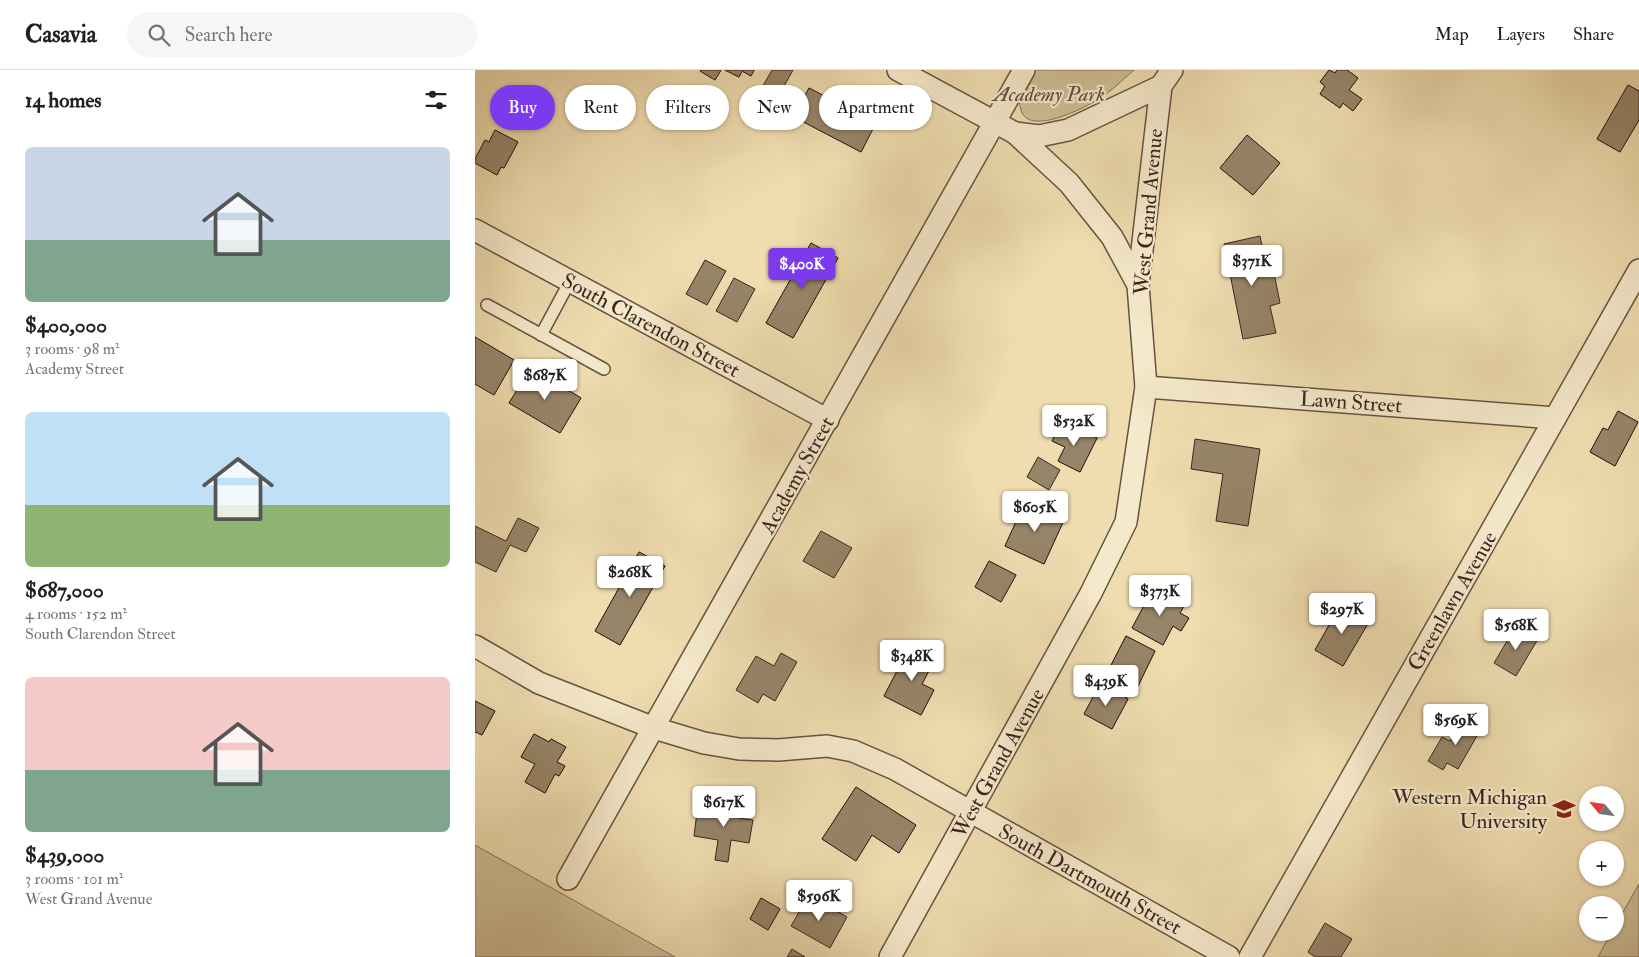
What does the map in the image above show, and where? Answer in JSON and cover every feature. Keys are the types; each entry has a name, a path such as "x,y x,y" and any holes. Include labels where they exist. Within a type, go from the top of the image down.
{"street":[{"path":"898,70 1015,134 1069,183 1112,237 1138,285"},
{"name":"Academy Street","path":"568,879 828,420 1023,70"},
{"path":"1015,134 1039,136 1068,130 1166,78"},
{"name":"West Grand Avenue","path":"891,957 1091,593 1126,522 1146,387 1138,285 1166,78"},
{"name":"South Clarendon Street","path":"475,230 828,420"},
{"name":"Greenlawn Avenue","path":"1250,957 1639,270"},
{"name":"Lawn Street","path":"1146,387 1555,418"},
{"name":"South Dartmouth Street","path":"475,646 539,683 654,728 704,743 739,749 778,750 827,746 853,751 895,769 1229,957"}],"lane":[{"path":"541,335 570,281"},
{"path":"487,304 604,369"}],"green space":[{"name":"Academy Park","path":"1031,70 1134,70 1107,93 1090,104 1057,118 1034,121 1026,118 1021,110 1019,100"},
{"path":"475,845 675,957 475,957"},
{"path":"1639,884 1639,957 1598,957 1607,941 1624,941 1624,910"}],"building":[{"path":"701,70 721,70 715,80"},
{"path":"701,70 721,70 715,80"},
{"path":"725,70 754,70 751,76 742,71 739,77"},
{"path":"725,70 754,70 751,76 742,71 739,77"},
{"path":"772,70 793,70 785,85 763,85"},
{"path":"1329,70 1335,73 1337,70 1347,70 1358,78 1349,90 1362,99 1353,111 1343,103 1340,108 1320,94 1325,86 1320,82"},
{"path":"1329,70 1335,73 1337,70 1347,70 1358,78 1349,90 1362,99 1353,111 1343,103 1340,108 1320,94 1325,86 1320,82"},
{"path":"1628,85 1639,91 1639,120 1620,152 1597,139"},
{"path":"1628,85 1639,91 1639,120 1620,152 1597,139"},
{"path":"809,88 819,93 819,130 872,130 861,152 809,125"},
{"path":"809,88 819,93 819,130 872,130 861,152 809,125"},
{"path":"495,130 518,142 504,168 501,167 497,175 475,163 475,159 485,140 489,142"},
{"path":"495,130 518,142 504,168 501,167 497,175 475,163 475,159 485,140 489,142"},
{"path":"1247,135 1280,163 1253,195 1220,168"},
{"path":"1247,135 1280,163 1253,195 1220,168"},
{"path":"1260,236 1267,269 1273,268 1280,303 1270,306 1276,333 1243,339 1224,244"},
{"path":"811,243 838,258 793,338 766,323"},
{"path":"811,243 838,258 793,338 766,323"},
{"path":"705,260 726,271 707,305 686,294"},
{"path":"734,278 755,289 737,322 716,311"},
{"path":"475,337 514,360 494,395 475,384"},
{"path":"475,337 514,360 494,395 475,384"},
{"path":"531,368 581,398 560,433 509,403"},
{"path":"531,368 581,398 560,433 509,403"},
{"path":"1618,411 1638,422 1615,466 1590,452 1603,428 1608,430"},
{"path":"1618,411 1638,422 1615,466 1590,452 1603,428 1608,430"},
{"path":"1061,424 1079,434 1081,430 1097,438 1080,472 1058,461 1065,447 1052,441"},
{"path":"1061,424 1079,434 1081,430 1097,438 1080,472 1058,461 1065,447 1052,441"},
{"path":"1195,439 1260,449 1248,526 1216,521 1223,474 1191,469"},
{"path":"1038,457 1060,470 1049,490 1027,477"},
{"path":"1025,502 1064,520 1044,564 1005,546"},
{"path":"1025,502 1064,520 1044,564 1005,546"},
{"path":"518,518 539,528 526,552 510,545 496,572 475,562 475,526 506,541"},
{"path":"821,531 852,548 834,578 803,561"},
{"path":"639,552 665,566 620,645 595,631"},
{"path":"639,552 665,566 620,645 595,631"},
{"path":"989,561 1016,575 1001,602 975,587"},
{"path":"989,561 1016,575 1001,602 975,587"},
{"path":"1153,589 1184,606 1180,613 1189,618 1181,631 1173,626 1163,645 1132,628"},
{"path":"1153,589 1184,606 1180,613 1189,618 1181,631 1173,626 1163,645 1132,628"},
{"path":"1341,604 1370,620 1343,666 1315,650"},
{"path":"1341,604 1370,620 1343,666 1315,650"},
{"path":"1516,626 1538,639 1516,676 1494,663"},
{"path":"1126,636 1155,651 1137,688 1107,673"},
{"path":"1126,636 1155,651 1137,688 1107,673"},
{"path":"910,646 935,659 922,684 934,690 921,715 884,696"},
{"path":"910,646 935,659 922,684 934,690 921,715 884,696"},
{"path":"781,653 797,662 775,701 763,694 758,703 736,690 756,656 774,666"},
{"path":"1100,684 1128,699 1112,729 1084,714"},
{"path":"1100,684 1128,699 1112,729 1084,714"},
{"path":"475,701 495,711 482,735 475,733"},
{"path":"475,701 495,711 482,735 475,733"},
{"path":"1463,717 1482,727 1458,769 1447,763 1443,770 1428,761 1442,737 1450,741"},
{"path":"534,734 549,742 551,739 566,747 557,762 565,766 559,776 555,774 545,793 525,782 535,764 521,757"},
{"path":"534,734 549,742 551,739 566,747 557,762 565,766 559,776 555,774 545,793 525,782 535,764 521,757"},
{"path":"856,787 916,825 899,853 872,835 856,861 822,839"},
{"path":"856,787 916,825 899,853 872,835 856,861 822,839"},
{"path":"721,800 740,803 738,818 753,820 749,843 731,840 728,862 715,860 718,840 694,836 697,812 719,816"},
{"path":"809,895 847,917 830,948 791,926"},
{"path":"761,898 780,909 768,930 750,919"},
{"path":"761,898 780,909 768,930 750,919"},
{"path":"1325,923 1352,939 1341,957 1315,957 1308,952"},
{"path":"792,949 805,957 787,957"}],"place":[{"name":"Western Michigan University","path":"1564,809"}]}
